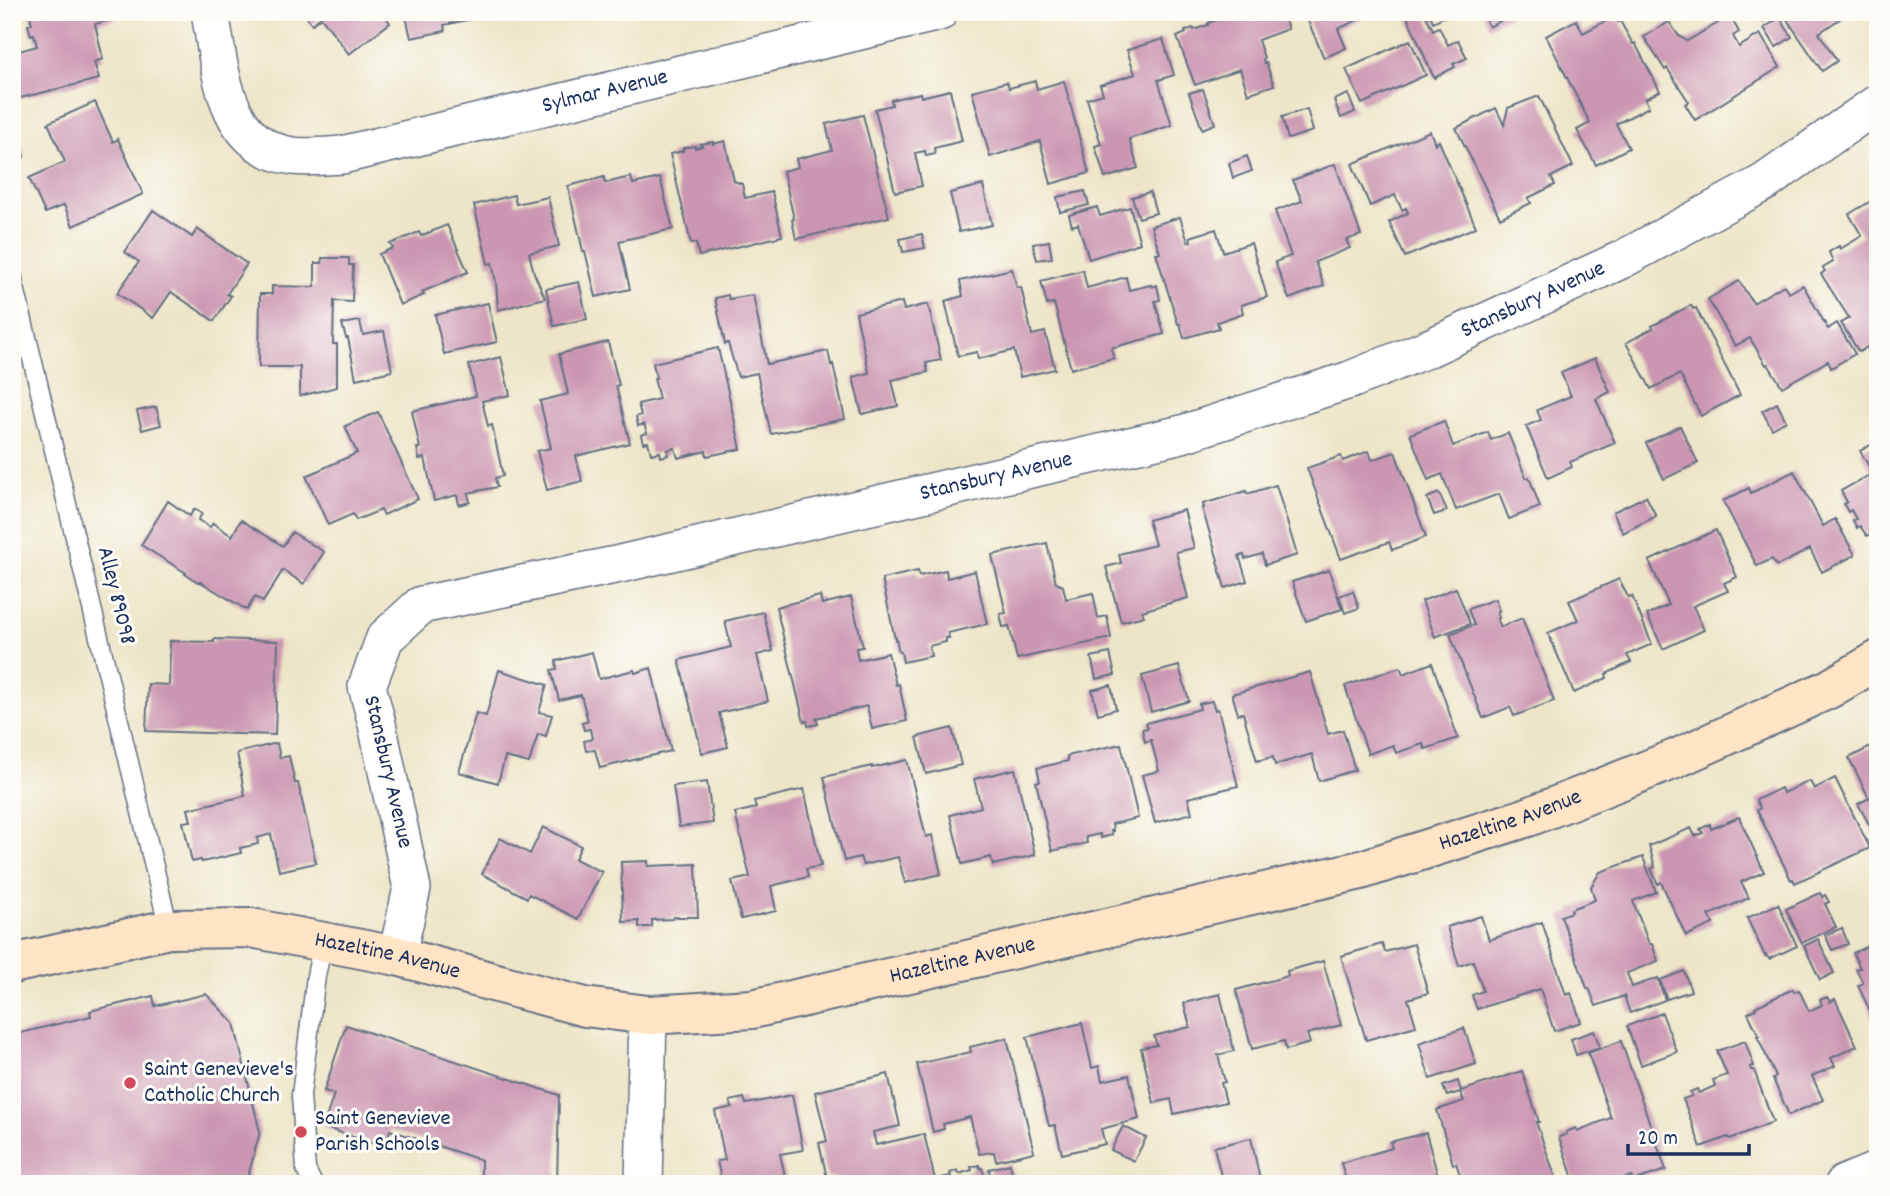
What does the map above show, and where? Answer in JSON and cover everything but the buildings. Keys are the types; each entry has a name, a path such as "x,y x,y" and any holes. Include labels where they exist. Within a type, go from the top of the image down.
{"street":[{"name":"Sylmar Avenue","path":"210,12 226,94 236,120 250,137 272,151 293,156 342,155 939,12"},
{"name":"Stansbury Avenue","path":"397,956 412,888 367,685 385,638 421,605 620,564 1182,434 1350,380 1429,348 1623,259 1765,182 1878,103"},
{"name":"Hazeltine Avenue","path":"12,964 169,929 251,928 397,956 585,1007 648,1015 752,1009 1361,870 1528,817 1675,759 1829,689 1878,660"},
{"path":"644,1184 648,1015"},
{"path":"1844,1184 1878,1170"}],"lane":[{"name":"Alley 89098","path":"12,275 169,929"},
{"path":"313,1184 306,1170 302,1095 316,976 323,942"}],"place":[{"name":"Saint Genevieve's Catholic Church","path":"130,1083"},
{"name":"Saint Genevieve Parish Schools","path":"301,1132"}]}
